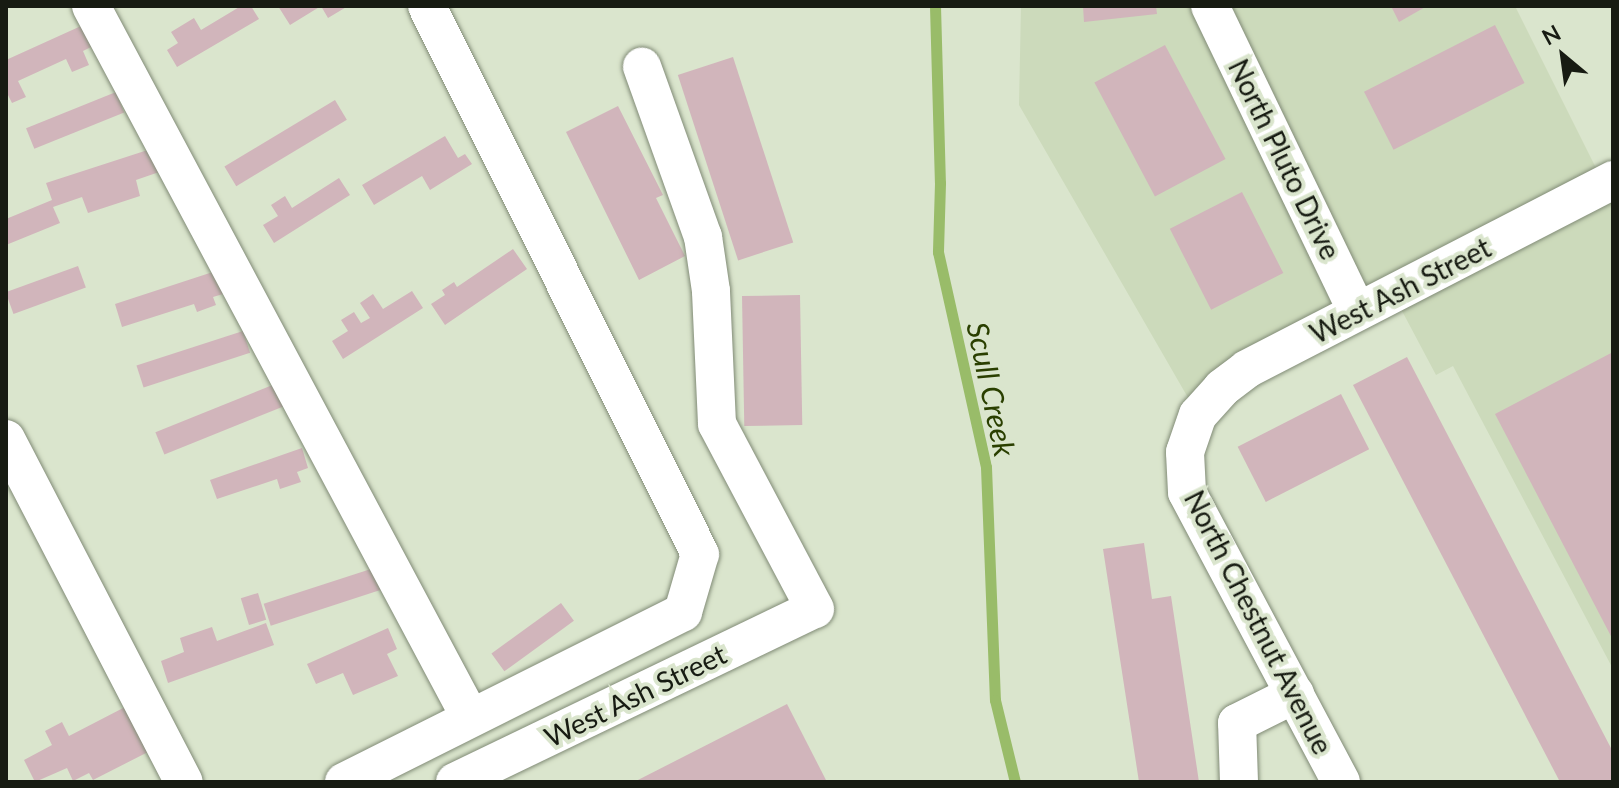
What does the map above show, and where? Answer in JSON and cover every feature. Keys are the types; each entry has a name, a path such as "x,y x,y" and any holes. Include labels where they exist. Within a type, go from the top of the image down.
{"street":[{"path":"91,6 470,717"},
{"path":"344,782 683,612 700,554 427,6"},
{"name":"North Pluto Drive","path":"1210,6 1357,312"},
{"name":"West Ash Street","path":"455,782 815,609 717,424 711,291 703,237 642,67"},
{"name":"West Ash Street","path":"1198,415 1222,388 1247,369 1613,180"},
{"name":"North Chestnut Avenue","path":"1198,415 1185,452 1187,492 1341,782"},
{"path":"6,439 184,782"},
{"path":"1239,782 1237,723 1295,694"}],"shaded area":[{"path":"1021,6 1515,6 1604,184 1613,180 1613,669 1453,366 1436,375 1393,294 1198,415 1019,105"}],"building":[{"path":"241,6 251,6 259,19 177,67 167,50 178,43 171,32 194,18 201,30"},
{"path":"278,6 321,6 290,25"},
{"path":"321,6 348,6 328,18"},
{"path":"1083,6 1156,6 1157,14 1084,22"},
{"path":"1391,6 1427,6 1399,22"},
{"path":"1495,25 1525,83 1394,150 1364,92"},
{"path":"81,26 91,47 83,51 89,65 72,72 66,59 18,81 26,97 12,103 6,91 6,60"},
{"path":"1165,45 1226,159 1155,196 1094,83"},
{"path":"733,57 793,242 738,260 678,75"},
{"path":"116,92 124,112 34,149 26,128"},
{"path":"335,100 347,120 236,186 224,166"},
{"path":"618,106 663,195 656,198 685,256 639,280 566,132"},
{"path":"445,136 458,158 465,154 472,164 430,190 422,176 374,205 362,185"},
{"path":"157,147 165,170 136,180 140,196 88,213 82,197 53,207 60,223 6,245 6,219 52,200 46,183"},
{"path":"339,178 350,195 274,243 263,225 278,216 271,205 285,196 292,208"},
{"path":"1242,192 1283,273 1211,310 1170,229"},
{"path":"513,249 527,269 445,325 431,304 445,295 442,290 454,282 457,287"},
{"path":"78,266 86,288 14,314 6,292"},
{"path":"222,269 230,292 213,297 216,305 197,312 194,304 122,327 115,304"},
{"path":"412,291 423,308 343,359 332,341 348,331 341,320 354,312 361,323 370,318 360,303 373,294 383,309"},
{"path":"800,295 802,425 744,426 742,296"},
{"path":"243,331 250,353 144,387 136,366"},
{"path":"1613,352 1613,640 1495,414"},
{"path":"1407,357 1613,752 1613,782 1560,782 1353,385"},
{"path":"275,384 284,406 164,455 155,432"},
{"path":"1341,394 1369,449 1266,502 1238,447"},
{"path":"302,448 308,468 297,472 301,482 280,489 277,479 217,499 210,480"},
{"path":"1144,543 1152,599 1171,596 1199,782 1139,782 1103,549"},
{"path":"374,568 381,590 271,626 264,604"},
{"path":"258,593 266,620 249,625 241,598"},
{"path":"561,603 574,621 504,671 491,654"},
{"path":"266,623 274,645 168,683 161,661 184,652 180,638 212,627 217,641"},
{"path":"388,628 397,649 387,654 398,676 353,695 343,673 316,684 307,664"},
{"path":"787,704 827,782 634,782"},
{"path":"127,706 148,752 93,780 89,773 73,781 67,768 35,782 24,760 52,745 45,731 62,722 69,736"}],"waterway":[{"name":"Scull Creek","path":"935,6 940,183 938,252 986,467 995,700 1015,782"}]}
